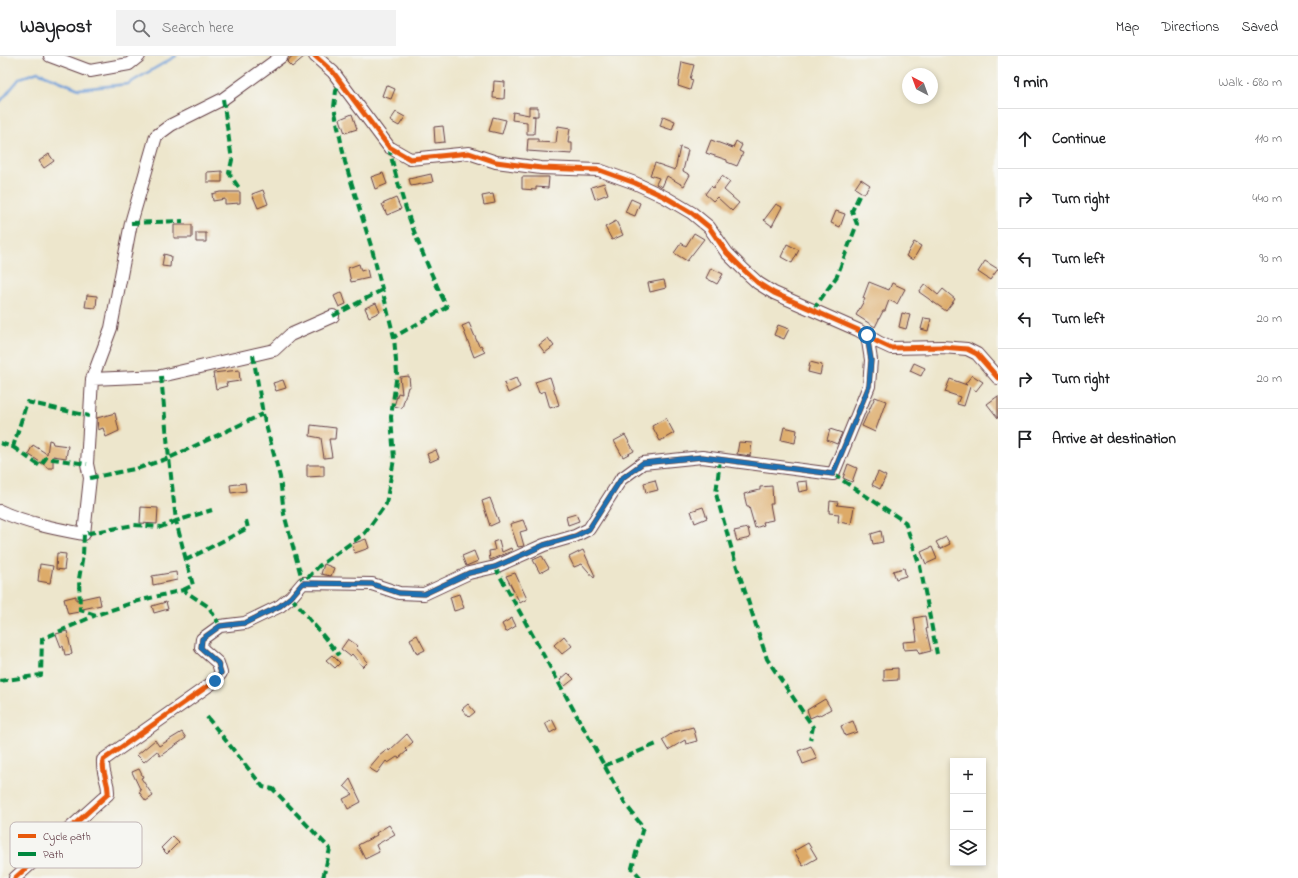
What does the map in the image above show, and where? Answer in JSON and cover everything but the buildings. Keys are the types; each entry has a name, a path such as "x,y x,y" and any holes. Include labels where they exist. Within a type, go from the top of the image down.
{"street":[{"path":"50,56 90,71 129,64 139,56"},
{"path":"0,511 57,529 84,534 90,478 87,464 92,379 111,328 131,223 156,136 170,125 224,99 282,56"},
{"path":"315,56 333,72 390,147 410,158 469,153 496,162 541,168 599,170 635,183 665,197 692,213 708,227 727,253 758,283 774,293 867,335 892,348 942,347 967,349 977,354 998,378"},
{"path":"92,379 161,376 274,350 290,335 333,316"},
{"path":"77,822 108,794 109,786 102,772 103,760 215,681 221,673 218,663 201,648 202,639 220,626 245,623 280,606 291,597 303,583 372,584 399,593 424,594 469,573 495,567 544,545 576,536 589,529 621,479 643,463 702,457 833,474 869,386 871,360 867,335"},
{"path":"15,878 26,868"}],"waterway":[{"path":"0,102 20,78 38,72 79,89 128,84 176,56"}],"marked path":[{"path":"253,355 263,414 280,477 284,514 303,583 319,566 365,533 386,504 394,459 391,417 397,373 394,337 372,249 345,162 334,107 336,91 340,82"},
{"path":"223,99 232,160 229,173 239,188"},
{"path":"389,147 413,229 447,307 394,337"},
{"path":"813,310 837,276 857,224 852,211 859,196"},
{"path":"131,223 183,221"},
{"path":"333,316 382,290"},
{"path":"90,478 139,468 169,458 161,376"},
{"path":"0,443 13,447 27,402 89,416"},
{"path":"220,626 209,607 183,590 138,601 96,615 80,610 79,579 83,555 84,534 134,525 161,527 176,521 169,458 263,414"},
{"path":"13,447 40,466 46,458 87,464"},
{"path":"720,459 716,494 735,561 767,659 813,727 810,740"},
{"path":"833,474 905,522 920,566 937,654"},
{"path":"186,560 176,521 212,510"},
{"path":"183,590 193,585 186,560 248,528 246,520"},
{"path":"495,567 626,805 643,827 632,868 641,878"},
{"path":"291,597 339,655"},
{"path":"0,681 41,675 42,639 96,615"},
{"path":"207,717 263,787 273,789 330,849 323,878"},
{"path":"604,766 659,743"}],"cycle path":[{"path":"315,56 333,72 389,147 410,159 469,153 496,162 541,168 599,170 635,183 665,197 692,213 709,227 727,253 745,271 758,283 774,293 858,330 891,348 942,347 967,349 977,354 998,378"},
{"path":"77,822 108,794 108,785 103,760 215,681 221,673 218,663 201,648 202,639 220,626 245,623 280,606 291,597 303,583 372,584 399,593 424,594 469,573 495,567 544,545 575,536 589,529 621,479 643,463 702,457 833,474 869,386 871,360 867,335"},
{"path":"15,878 26,868"}],"route":[{"path":"215,681 221,673 218,663 201,648 202,639 220,626 231,623 245,623 280,606 291,597 303,583 336,582 372,584 399,593 424,594 469,573 495,567 544,545 576,536 589,529 621,479 643,463 666,459 702,457 833,474 869,386 871,360 867,335"}]}
